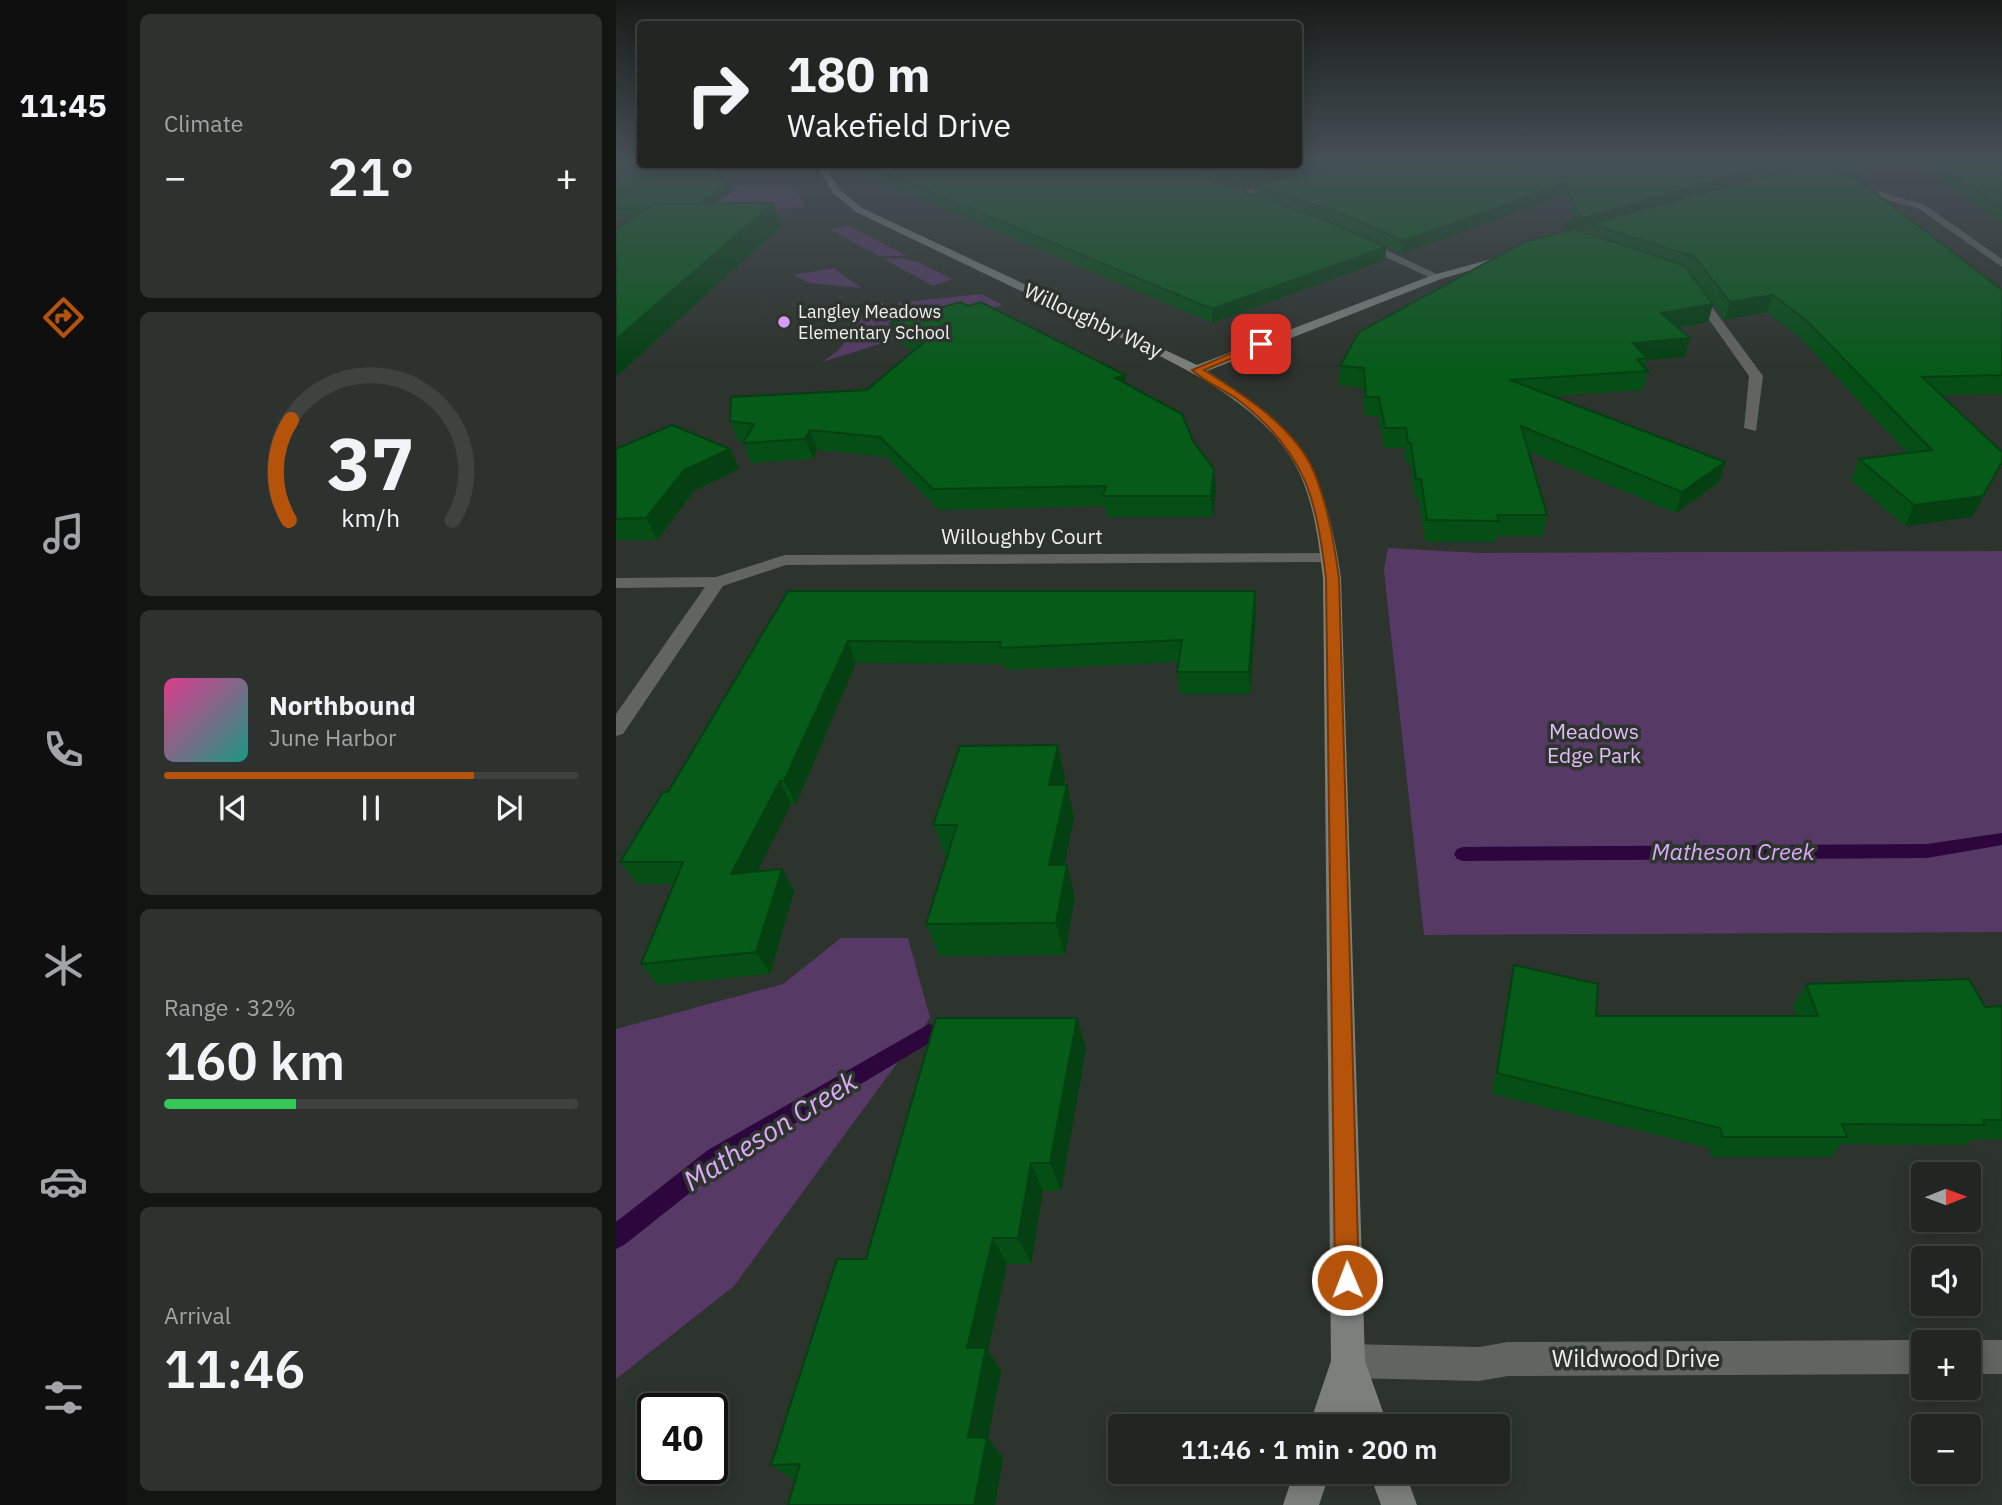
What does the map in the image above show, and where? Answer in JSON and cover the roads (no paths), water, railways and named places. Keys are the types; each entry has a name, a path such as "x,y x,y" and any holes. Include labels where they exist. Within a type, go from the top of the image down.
{"street":[{"name":"Willoughby Way","path":"903,230 1196,370 1245,400 1291,445 1308,471 1330,558 1348,1362 1367,1414"},
{"path":"1955,230 2002,264"},
{"path":"1345,234 1437,277"},
{"path":"1196,370 1437,277 1522,253"},
{"path":"1686,278 1756,376 1751,428"},
{"name":"Willoughby Court","path":"616,583 718,582 785,560 1330,558"},
{"path":"616,729 718,582"},
{"name":"Wildwood Drive","path":"1348,1362 1479,1364 1508,1359 1911,1357"},
{"path":"1981,1357 2002,1357"},
{"name":"Willoughby Way","path":"1331,1414 1348,1362"},
{"path":"1301,1505 1308,1484"},
{"path":"1391,1484 1399,1505"}],"waterway":[{"name":"Matheson Creek","path":"1463,854 1927,851 2002,839"},
{"name":"Matheson Creek","path":"616,1237 716,1158 929,1033"}],"place":[{"name":"Langley Meadows Elementary School","path":"784,322"}],"park label":[{"name":"Meadows Edge Park","path":"1594,744"}]}
